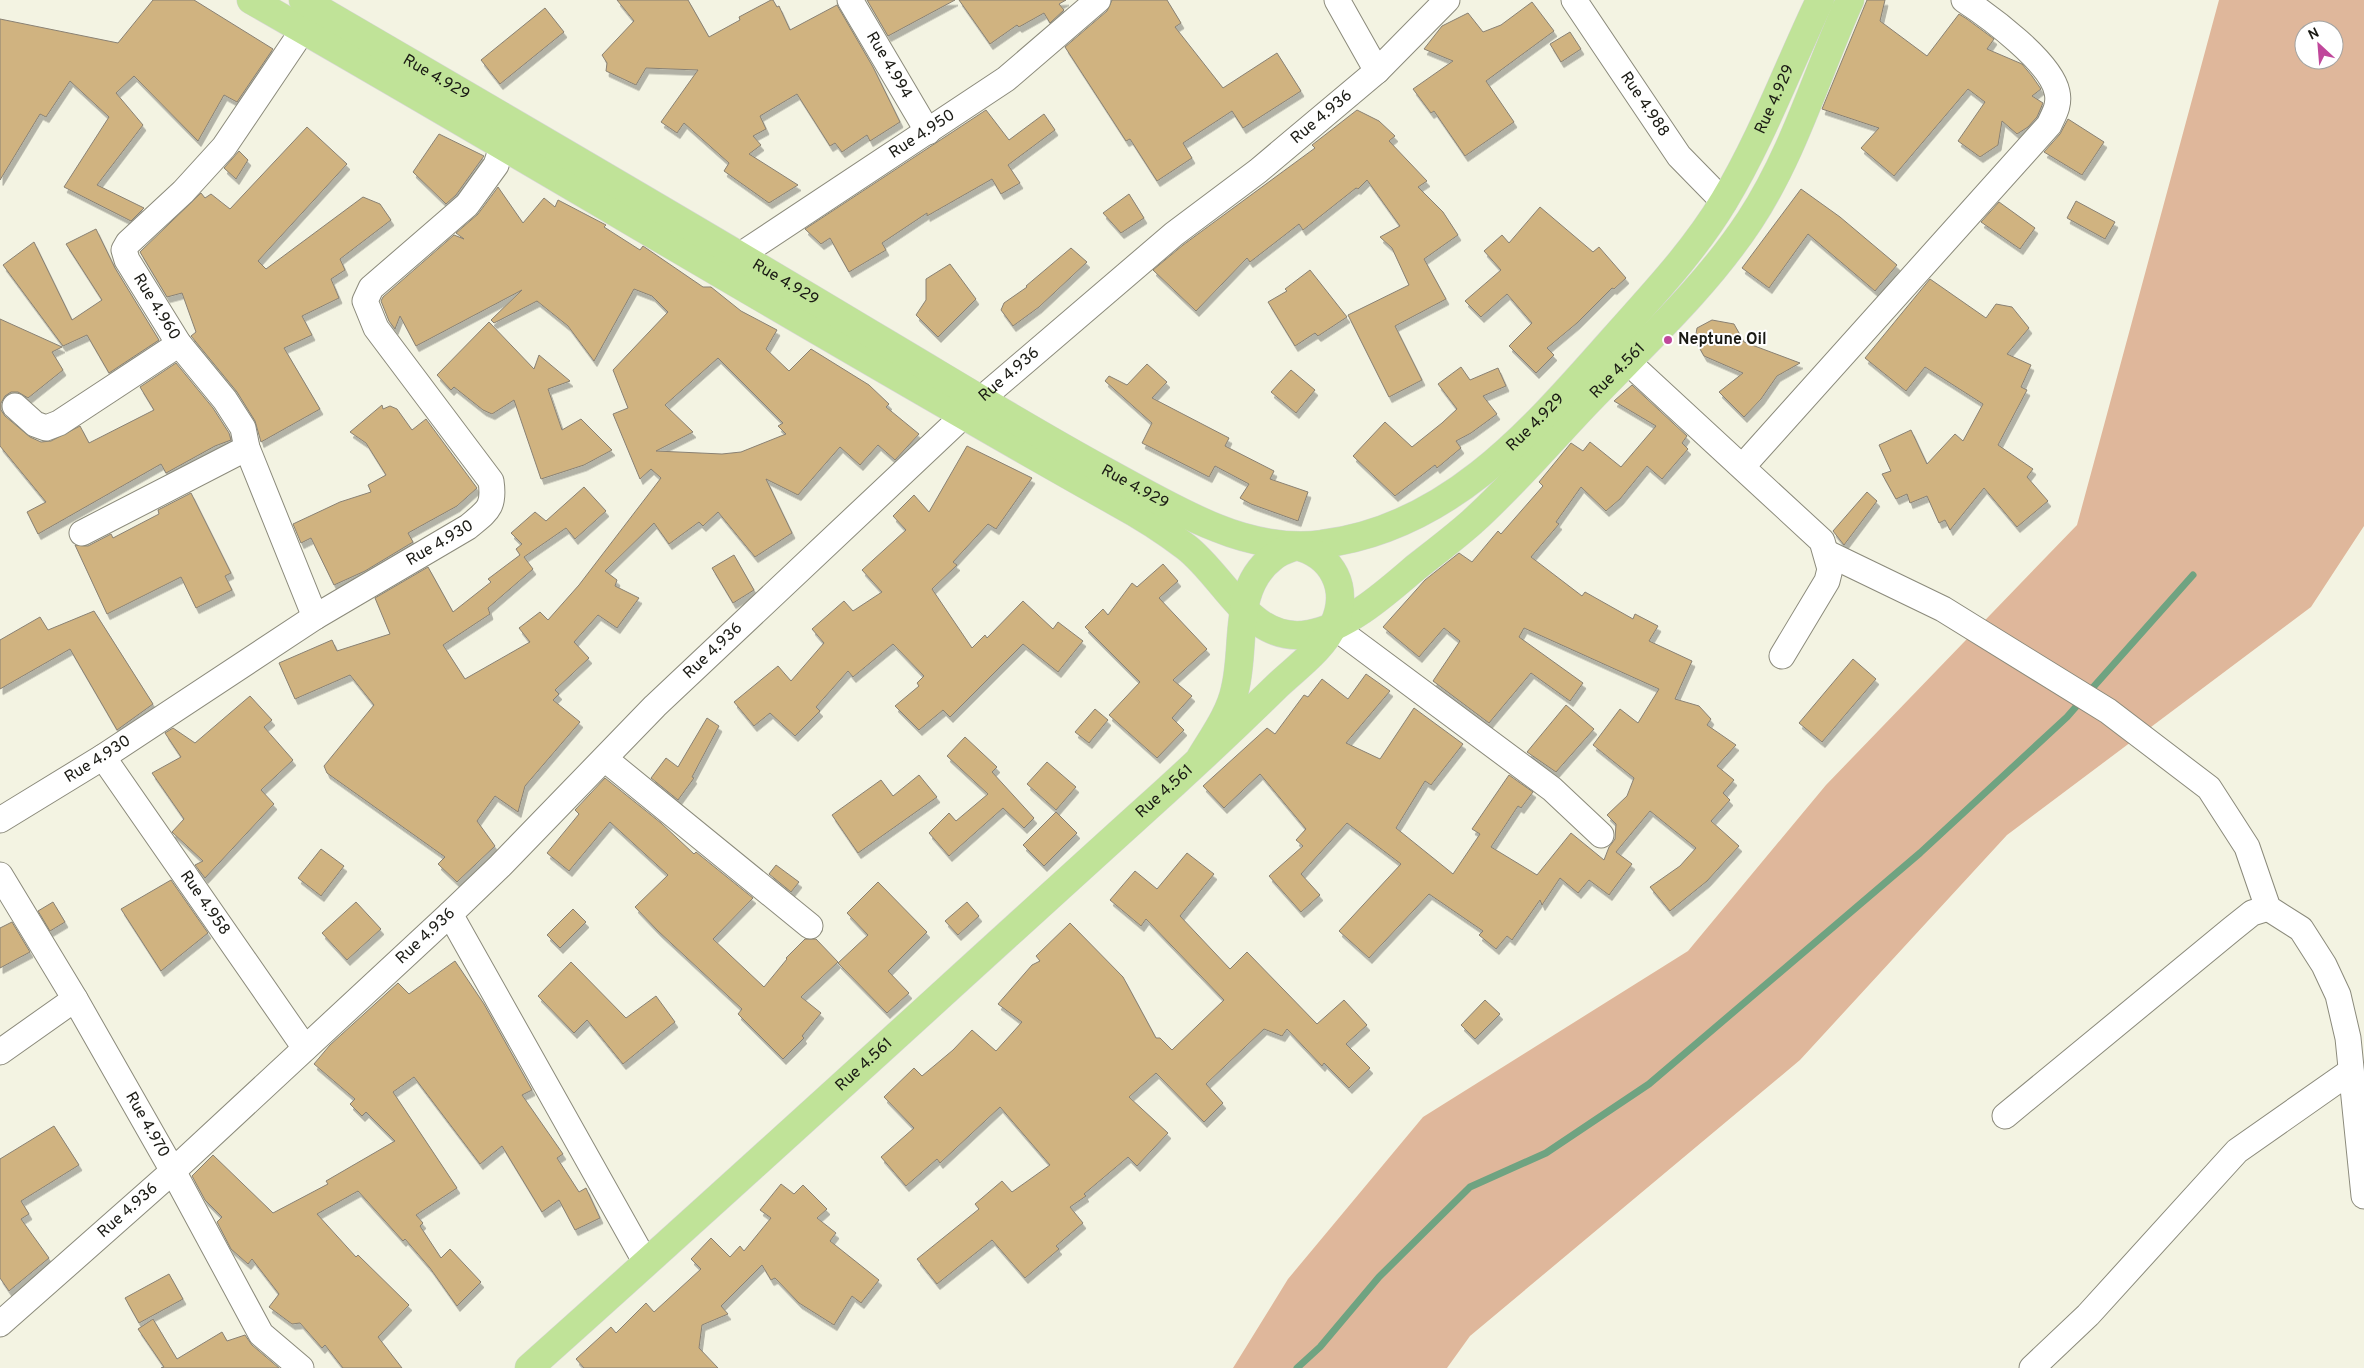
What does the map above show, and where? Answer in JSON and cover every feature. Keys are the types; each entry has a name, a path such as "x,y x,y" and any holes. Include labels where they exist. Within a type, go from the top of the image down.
{"main road":[{"name":"Rue 4.929","path":"251,0 502,147 971,408 1027,428 1186,515 1237,536 1296,546 1321,544 1363,536 1428,510 1486,470 1566,392 1692,249 1724,202 1745,163 1820,0"},
{"name":"Rue 4.929","path":"303,0 739,256 971,408 1140,515 1191,550 1244,609 1256,621 1271,630"},
{"name":"Rue 4.561","path":"1271,630 1294,635 1310,634 1334,626 1389,590 1472,522 1529,466 1715,268 1749,221 1777,174 1850,0"},
{"path":"1244,609 1249,586 1259,570 1273,557 1296,546 1317,554 1329,567 1338,582 1342,598 1334,626"},
{"name":"Rue 4.561","path":"1199,760 1226,712 1235,691 1244,609"},
{"name":"Rue 4.561","path":"536,1366 646,1263 1199,760 1316,648 1334,626"}],"street":[{"name":"Rue 4.994","path":"850,0 928,132"},
{"path":"1337,0 1376,70"},
{"name":"Rue 4.936","path":"0,1324 173,1171 450,914 500,866 655,706 971,408 1174,234 1258,171 1376,70 1447,0"},
{"name":"Rue 4.988","path":"1574,0 1679,156 1724,202"},
{"path":"1743,466 2049,125 2058,106 2057,91 2050,76 2026,49 1986,15 1964,0"},
{"name":"Rue 4.950","path":"739,256 928,132 1006,78 1083,5"},
{"name":"Rue 4.960","path":"303,30 224,146 183,192 128,243 124,250 127,260 179,344 225,400 243,428 246,448 315,617"},
{"name":"Rue 4.930","path":"0,820 102,757 315,617 468,527 489,510 493,496 491,481 376,328 365,301 371,288 467,205 496,165 502,147"},
{"path":"15,406 35,424 46,428 59,423 179,344"},
{"path":"1628,362 1822,540 1830,569 1827,581 1782,656"},
{"path":"82,533 246,448"},
{"path":"1827,553 1951,614 2108,711 2209,788 2247,847 2268,908 2301,929 2324,965 2338,995 2348,1038 2364,1196"},
{"path":"1334,626 1552,789 1601,835"},
{"name":"Rue 4.958","path":"102,757 305,1048"},
{"path":"605,759 810,926"},
{"name":"Rue 4.970","path":"0,875 75,1000 173,1171 261,1334 302,1368"},
{"path":"2005,1116 2232,928 2252,913 2268,908"},
{"path":"450,914 646,1263"},
{"path":"0,1052 75,1000"},
{"path":"2032,1368 2088,1315 2237,1151 2351,1071"}],"shaded area":[{"path":"2219,0 2364,0 2364,526 2311,607 2007,835 1800,1060 1470,1336 1447,1368 1233,1368 1288,1279 1423,1117 1688,951 1826,785 2077,525"}],"building":[{"path":"153,0 194,0 273,49 237,102 224,95 198,141 134,76 116,93 143,125 97,185 144,208 131,221 64,187 109,117 70,81 46,117 40,114 0,180 0,19 118,43"},
{"path":"617,0 688,0 709,37 740,20 739,17 771,0 773,0 777,7 779,6 790,30 837,5 873,67 900,122 870,141 867,135 842,152 835,143 830,146 797,94 760,116 766,129 753,136 761,145 749,154 798,185 769,203 724,171 729,163 684,123 677,133 661,122 698,70 646,68 636,85 606,71 607,63 602,55 634,21"},
{"path":"867,0 955,0 888,36"},
{"path":"959,0 1066,0 1059,4 1064,10 1050,23 1044,13 1019,27 1017,25 990,44"},
{"path":"1112,0 1167,0 1181,23 1175,27 1223,88 1277,53 1301,91 1243,128 1232,111 1183,143 1192,158 1157,181 1130,139 1126,141 1065,47 1107,11"},
{"path":"1867,0 1885,0 1880,21 1927,56 1959,14 1967,19 1994,39 1987,49 2022,64 2032,76 2041,89 2032,96 2043,103 2037,117 2028,127 2017,134 2002,121 1998,145 1980,157 1958,141 1985,102 1968,89 1894,176 1861,148 1879,128 1822,109"},
{"path":"1532,2 1554,31 1486,81 1514,122 1465,156 1434,111 1431,113 1413,89 1453,61 1424,49 1442,26 1468,13 1483,32 1501,25"},
{"path":"545,8 564,32 500,84 481,60"},
{"path":"1570,32 1581,49 1561,62 1550,44"},
{"path":"986,110 1009,140 1044,114 1055,130 1008,165 1020,183 1001,194 992,179 927,216 927,213 882,243 886,250 849,272 830,238 821,244 805,229"},
{"path":"1357,110 1379,121 1395,136 1389,141 1427,181 1418,187 1443,212 1458,235 1424,259 1446,299 1395,326 1422,380 1389,397 1348,315 1409,285 1392,248 1380,237 1400,226 1367,180 1358,189 1356,188 1303,230 1299,224 1250,262 1247,258 1196,311 1153,270 1183,245 1315,148 1312,145"},
{"path":"2068,119 2104,142 2082,175 2044,152 2060,134"},
{"path":"307,127 347,164 258,261 266,269 363,197 380,204 391,220 340,259 345,270 331,279 339,298 302,316 312,335 284,348 320,409 261,442 255,421 237,392 191,336 196,332 182,293 167,297 140,252 201,193 205,198 211,194 230,209"},
{"path":"439,134 484,156 456,195 446,204 413,172"},
{"path":"239,151 248,160 236,179 224,168"},
{"path":"498,187 523,223 544,198 555,207 558,200 606,225 604,227 640,250 643,246 703,287 711,287 741,311 777,330 766,349 789,371 811,349 869,385 889,404 886,407 919,434 895,460 878,445 860,465 840,447 798,495 766,479 792,533 755,557 718,512 703,526 699,522 669,544 654,523 605,571 617,580 615,586 639,598 617,628 598,615 574,642 589,658 555,690 559,694 553,700 580,722 525,786 518,812 495,796 477,821 495,846 457,882 438,864 445,857 327,773 324,766 374,705 350,675 295,699 279,663 332,640 337,651 390,634 375,598 428,567 453,612 491,582 488,579 520,555 516,549 522,544 511,533 535,512 546,521 584,487 606,511 575,539 566,528 524,557 533,569 488,608 490,614 443,645 465,679 530,642 519,628 540,612 548,620 579,585 661,478 651,469 640,479 613,414 628,408 613,370 668,312 652,296 634,289 594,361 568,326 537,301 494,323 491,320 522,290 416,346 400,316 395,329 389,321 381,301 383,297 454,235 464,239 456,233 478,214","holes":["718,358 783,423 778,426 786,434 741,452 722,454 656,451 693,432 665,405"]},
{"path":"1801,189 1840,217 1897,265 1875,291 1808,234 1769,288 1742,268"},
{"path":"1129,194 1144,218 1121,233 1103,213"},
{"path":"2076,201 2115,222 2105,239 2067,218"},
{"path":"1999,202 2035,228 2020,249 1981,222"},
{"path":"1540,207 1593,252 1599,247 1626,278 1614,289 1612,288 1577,323 1547,348 1554,355 1536,373 1509,346 1532,323 1507,294 1481,317 1465,301 1501,270 1484,251 1502,235 1509,243"},
{"path":"96,229 115,268 159,340 109,373 87,335 63,346 3,265 34,242 72,320 102,300 66,244"},
{"path":"1071,248 1087,262 1039,307 1013,326 1001,310 1004,303 1027,287"},
{"path":"950,264 976,299 938,337 916,315 926,300 926,279"},
{"path":"1310,270 1347,317 1318,336 1315,333 1295,346 1268,302 1287,291 1285,289"},
{"path":"1930,279 1986,318 1996,304 2012,307 2029,328 2007,354 2031,365 2021,387 2027,390 1998,445 2033,469 2027,477 2048,501 2017,527 1984,488 1950,530 1945,520 1939,523 1927,496 1910,503 1907,494 1896,499 1882,474 1891,471 1879,445 1911,430 1927,464 1955,434 1963,441 1983,404 1925,367 1906,391 1865,358"},
{"path":"0,319 62,347 52,352 63,370 28,398 18,392 11,392 5,396 1,403 1,410 5,416 30,437 41,442 51,441 80,426 89,443 154,410 140,387 176,363 213,408 229,433 231,440 215,446 166,473 161,464 38,534 27,512 46,502 0,446"},
{"path":"1712,320 1734,324 1744,342 1800,363 1777,376 1761,399 1744,417 1719,392 1743,373 1704,356 1695,340 1697,328"},
{"path":"489,322 534,369 539,355 570,381 548,389 562,430 581,419 612,450 584,465 541,479 514,400 492,414 483,410 454,387 451,390 437,375"},
{"path":"1147,364 1167,382 1152,398 1229,438 1225,446 1274,471 1270,479 1308,492 1298,521 1251,504 1240,498 1249,484 1215,466 1209,477 1142,443 1152,423 1105,381 1109,376 1127,385"},
{"path":"1461,367 1470,380 1498,368 1506,386 1483,396 1497,414 1471,433 1456,441 1461,448 1437,468 1435,465 1395,496 1353,456 1385,422 1412,447 1442,423 1457,409 1438,384"},
{"path":"1291,370 1315,390 1296,413 1271,392"},
{"path":"1632,385 1687,436 1682,443 1688,449 1662,479 1647,466 1620,499 1606,511 1581,487 1556,522 1559,524 1531,557 1582,596 1585,592 1633,619 1635,614 1658,626 1649,641 1692,661 1675,699 1699,706 1711,719 1707,725 1736,745 1717,766 1734,780 1723,793 1730,800 1711,821 1739,846 1707,881 1670,911 1650,887 1680,866 1696,848 1650,811 1616,852 1632,864 1609,895 1589,880 1578,893 1560,878 1542,905 1540,900 1512,940 1507,936 1496,949 1479,935 1483,931 1429,894 1369,958 1339,931 1401,864 1347,823 1301,874 1320,895 1301,912 1269,876 1303,846 1296,840 1306,829 1260,774 1224,808 1203,786 1267,728 1275,734 1304,695 1308,697 1322,679 1348,699 1366,674 1390,691 1346,743 1380,759 1414,708 1463,744 1431,785 1425,781 1396,828 1453,874 1480,834 1472,829 1509,775 1533,792 1521,808 1518,806 1491,847 1537,875 1571,833 1604,860 1609,847 1615,839 1616,824 1607,815 1627,796 1634,778 1593,745 1620,709 1638,723 1659,689 1524,628 1519,637 1583,683 1570,701 1531,673 1489,723 1433,681 1460,641 1444,628 1419,657 1383,627 1425,580 1459,553 1472,562 1498,531 1501,534 1543,486 1539,482 1571,443 1583,451 1590,442 1621,467 1656,426 1614,401"},
{"path":"382,405 383,409 390,406 397,409 412,430 426,419 477,488 457,506 408,533 413,542 365,571 334,585 311,538 301,543 293,524 340,502 371,492 368,485 386,475 366,443 350,432"},
{"path":"967,446 1032,478 996,529 988,524 953,562 957,565 932,589 972,648 985,635 987,638 1023,601 1053,629 1058,622 1083,641 1058,672 1023,644 950,717 943,710 919,730 895,706 919,686 917,683 924,676 893,644 853,677 848,671 816,707 820,711 795,736 770,713 754,726 734,702 778,666 791,681 824,643 812,629 844,601 853,611 882,592 862,570 906,530 893,516 914,495 929,512"},
{"path":"1867,492 1877,501 1844,545 1833,531"},
{"path":"191,493 231,573 225,576 232,590 196,608 181,577 107,614 75,545 88,546 111,534 113,538 159,514 158,510"},
{"path":"734,555 754,590 733,603 712,568"},
{"path":"1163,564 1178,581 1159,598 1207,649 1173,680 1192,696 1172,718 1184,730 1157,758 1109,715 1140,682 1085,627 1103,609 1108,615 1132,583 1137,587"},
{"path":"94,611 153,704 117,730 70,649 0,689 0,640 40,617 48,630"},
{"path":"1853,659 1876,679 1822,742 1799,723"},
{"path":"250,696 272,720 264,727 293,760 261,790 274,804 205,878 195,865 203,861 172,832 184,819 152,773 181,757 165,733 173,728 195,743"},
{"path":"1566,705 1594,729 1556,772 1527,752"},
{"path":"1095,709 1108,720 1089,743 1075,732"},
{"path":"707,718 719,726 692,777 694,778 678,800 651,778 666,758 678,767"},
{"path":"965,737 997,767 992,772 1034,818 1024,828 1003,808 949,856 929,833 949,813 956,821 988,794 947,756"},
{"path":"1047,762 1076,787 1056,810 1027,784"},
{"path":"919,775 937,797 858,853 832,815 881,780 893,796"},
{"path":"605,778 661,823 694,854 696,852 753,898 713,939 764,987 786,958 805,939 816,939 838,962 801,997 821,1013 802,1036 804,1038 783,1059 738,1014 742,1009 658,931 635,907 668,875 610,822 569,871 547,853 579,814 575,810"},
{"path":"1056,812 1077,833 1044,866 1023,845"},
{"path":"321,849 344,866 321,896 298,878"},
{"path":"1187,853 1214,874 1180,916 1230,969 1247,952 1317,1024 1344,1000 1367,1025 1346,1044 1370,1068 1349,1088 1324,1063 1322,1066 1287,1029 1282,1036 1264,1029 1206,1084 1223,1103 1204,1122 1156,1073 1129,1097 1168,1133 1137,1166 1128,1157 1084,1194 1086,1196 1070,1207 1083,1223 1056,1246 1059,1249 1025,1278 992,1240 937,1284 917,1259 979,1209 975,1204 1002,1181 1012,1192 1050,1165 1000,1107 940,1163 937,1159 906,1186 881,1157 914,1128 884,1097 914,1068 922,1076 953,1050 972,1030 996,1051 1022,1022 998,1004 1032,965 1040,961 1036,956 1070,923 1123,977 1156,1038 1160,1038 1172,1050 1224,1000 1146,919 1141,926 1110,900 1135,871 1157,889"},
{"path":"776,865 799,882 791,892 769,874"},
{"path":"171,880 208,933 161,971 121,909"},
{"path":"878,882 927,932 888,971 909,993 887,1013 838,963 868,935 847,913"},
{"path":"53,902 65,922 50,931 38,911"},
{"path":"356,902 381,929 347,960 322,933"},
{"path":"967,902 979,916 958,935 945,921"},
{"path":"573,909 586,922 560,948 547,935"},
{"path":"12,922 30,952 0,968 0,928"},
{"path":"455,961 484,1004 532,1090 522,1095 563,1154 557,1158 579,1192 586,1188 600,1218 575,1230 559,1200 542,1212 502,1146 480,1164 414,1077 393,1092 457,1188 416,1215 423,1223 420,1226 441,1258 450,1249 481,1282 457,1306 430,1268 405,1239 403,1241 358,1191 317,1214 356,1257 358,1255 409,1305 378,1337 402,1368 343,1368 325,1345 322,1348 300,1323 292,1324 269,1307 279,1294 252,1259 248,1264 231,1249 217,1222 222,1217 205,1200 192,1176 213,1155 273,1213 328,1184 326,1181 395,1141 366,1112 362,1116 350,1104 355,1099 314,1064 330,1045 398,983 409,994"},
{"path":"571,962 626,1018 656,996 675,1022 623,1064 587,1020 574,1033 538,996"},
{"path":"1485,1000 1500,1014 1475,1039 1461,1025"},
{"path":"54,1126 79,1165 21,1201 29,1214 21,1219 49,1258 9,1291 0,1278 0,1159"},
{"path":"781,1184 794,1194 803,1185 827,1209 817,1218 836,1233 830,1241 879,1280 861,1303 852,1296 834,1325 799,1303 775,1278 771,1280 762,1265 721,1306 728,1314 702,1325 699,1348 718,1368 584,1368 576,1359 611,1327 616,1333 646,1303 654,1312 701,1269 691,1259 711,1238 730,1257 740,1246 744,1251 771,1218 760,1210"},
{"path":"169,1274 183,1299 139,1323 125,1298"},
{"path":"153,1319 177,1359 222,1332 227,1341 245,1335 252,1345 279,1368 161,1368 164,1367 138,1329"}],"waterway":[{"path":"2088,693 2193,575"},
{"path":"1297,1368 1320,1347 1379,1277 1470,1187 1546,1153 1649,1084 1920,853 2067,717 2081,701"}],"place":[{"name":"Neptune Oil","path":"1668,340"}]}
